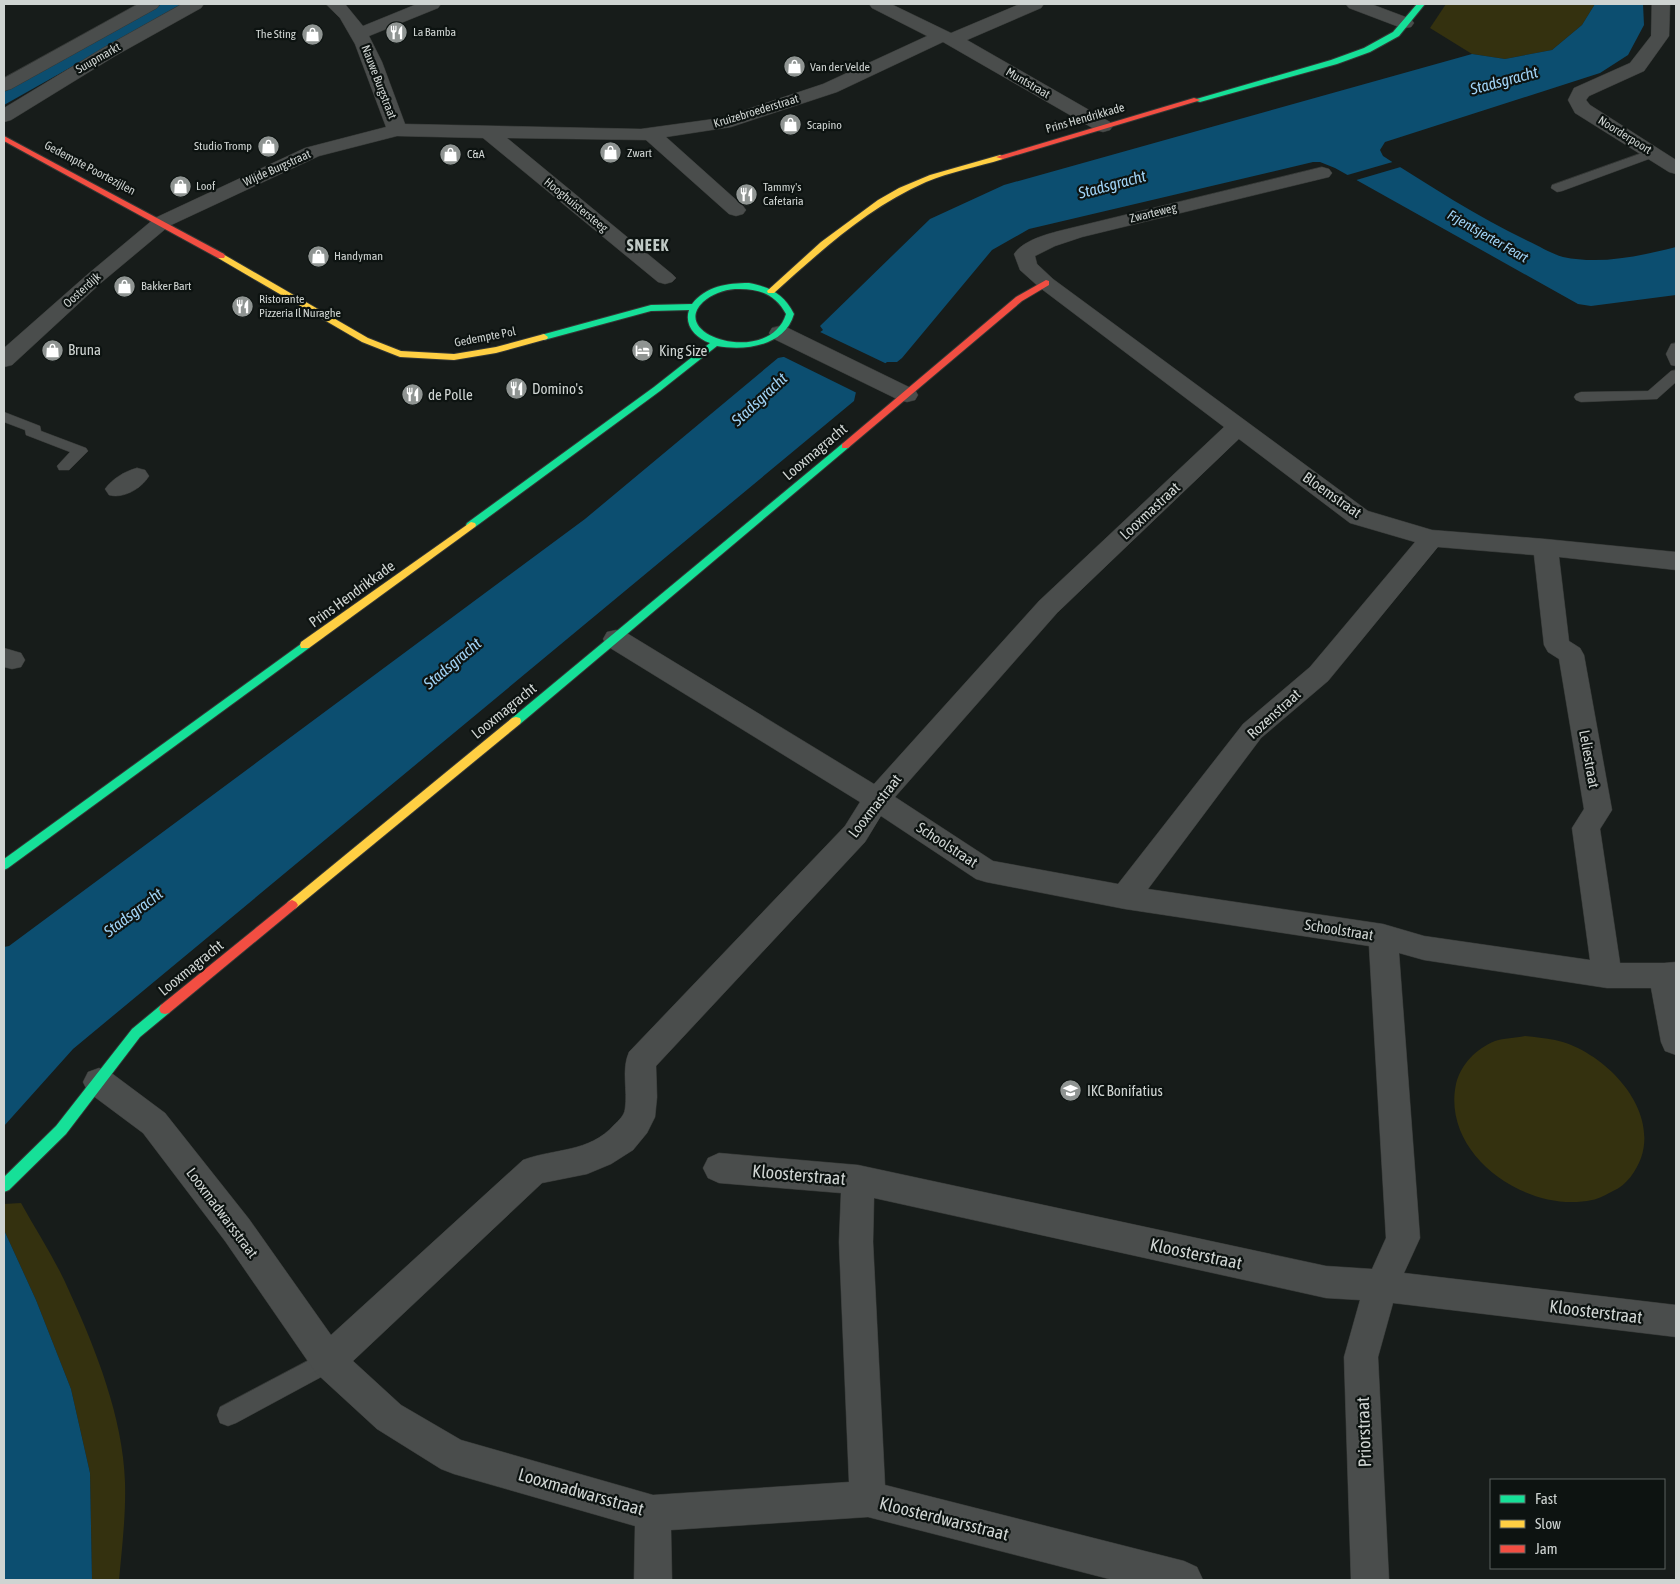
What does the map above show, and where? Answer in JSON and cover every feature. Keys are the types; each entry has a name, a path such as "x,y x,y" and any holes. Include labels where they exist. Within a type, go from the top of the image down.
{"main road":[{"name":"Prins Hendrikkade","path":"771,291 841,229 872,206 924,180 1103,126 1334,62 1367,50 1396,34 1421,4"},
{"name":"Gedempte Poortezijlen","path":"4,138 162,222"},
{"name":"Gedempte Pol","path":"162,222 364,340 400,354 454,357 496,350 651,308 692,307"},
{"name":"Looxmagracht","path":"4,1186 61,1130 136,1034 616,639 1019,299 1046,283"},
{"path":"749,286 771,291 783,300 789,310 789,337 767,340 751,345 733,346 715,343 702,336 694,328 690,318 692,307 705,295 725,287 749,286"},
{"name":"Prins Hendrikkade","path":"4,865 610,424 715,343"}],"street":[{"name":"Suupmarkt","path":"4,85 151,4"},
{"name":"Suupmarkt","path":"4,116 109,52 195,4"},
{"name":"Nauwe Burgstraat","path":"335,4 345,12 359,34 397,130"},
{"path":"359,34 432,4"},
{"name":"Muntstraat","path":"878,4 947,37 1103,126"},
{"name":"Kruizebroederstraat","path":"397,130 651,134 724,123 830,88 947,37 1035,4"},
{"path":"1355,4 1405,23"},
{"name":"Noorderpoort","path":"1661,4 1660,36 1637,67 1580,92 1577,100 1582,109 1676,168"},
{"name":"Wijde Burgstraat","path":"162,222 312,152 397,130"},
{"name":"Hooghuistersteeg","path":"488,132 665,278"},
{"path":"651,134 736,210"},
{"name":"Zwarteweg","path":"1046,283 1027,266 1024,254 1036,247 1088,230 1322,173"},
{"name":"Oosterdijk","path":"4,360 95,278 162,222"},
{"name":"Bloemstraat","path":"1046,283 1359,517 1432,538 1545,547 1676,561"},
{"path":"789,337 907,395"},
{"name":"Looxmastraat","path":"328,1361 534,1170 576,1164 609,1151 622,1141 639,1118 642,1100 640,1062 855,834 877,799 1048,607 1238,427"},
{"path":"117,489 137,476"},
{"name":"Rozenstraat","path":"1125,897 1252,731 1319,674 1432,538"},
{"name":"Leliestraat","path":"1545,547 1557,644 1571,656 1598,810 1586,828 1607,975"},
{"name":"Schoolstraat","path":"616,639 877,799 986,871 1125,897 1384,936 1424,948 1607,975 1670,975 1676,1042"},
{"name":"Schoolstraat","path":"1381,1286 1403,1238 1384,936"},
{"name":"Looxmadwarsstraat","path":"99,1082 154,1123 237,1230 328,1361 389,1417 454,1456 653,1513 868,1499"},
{"name":"Kloosterstraat","path":"719,1168 858,1180 1326,1282 1381,1286 1676,1321"},
{"name":"Kloosterdwarsstraat","path":"858,1180 856,1242 868,1499 1184,1580"},
{"name":"Priorstraat","path":"1370,1580 1361,1357 1381,1286"},
{"path":"653,1513 653,1580"}],"lane":[{"path":"1557,188 1653,153"},
{"path":"1676,347 1673,350 1676,362"},
{"path":"1581,397 1652,396 1676,374"},
{"path":"4,416 35,429 31,432 81,451 64,466"},
{"path":"228,1415 328,1361"}],"shaded area":[{"path":"1446,4 1595,4 1582,25 1552,50 1505,59 1472,54 1430,28"},
{"path":"1525,1036 1555,1040 1591,1055 1608,1068 1634,1100 1642,1119 1644,1138 1641,1158 1623,1185 1600,1198 1567,1202 1541,1198 1516,1188 1494,1174 1475,1156 1462,1134 1455,1110 1456,1084 1462,1070 1470,1058 1488,1044 1502,1039"},
{"path":"21,1203 65,1281 98,1361 114,1409 123,1458 125,1482 119,1580 92,1580 90,1473 71,1389 36,1300 4,1230 4,1204"}],"water":[{"path":"162,4 183,4 4,105 4,92"},
{"path":"1595,4 1643,4 1644,25 1628,55 1600,73 1385,142 1380,150 1383,156 1454,201 1509,232 1559,256 1606,260 1676,247 1676,295 1591,306 1578,304 1335,168 1320,162 1313,162 1029,229 992,250 902,358 897,362 887,362 853,390 856,392 854,401 73,1049 4,1126 4,947 9,946 585,519 778,358 788,356 823,330 820,326 930,219 1004,185 1472,54 1505,59 1552,50 1582,25"},
{"path":"4,1230 36,1300 71,1389 90,1473 92,1580 4,1580"}],"pier":[{"path":"1396,161 1404,166 1353,181 1344,176"},
{"path":"818,331 887,364 857,390 859,394 780,355 788,353"}],"traffic: fast":[{"path":"1197,100 1334,62 1367,50 1396,34 1421,4"},
{"path":"749,286 774,294 787,307 790,314 786,325 779,333 769,339 744,345 718,343 699,333 693,325 691,318 692,311 702,298 718,289 749,286"},
{"path":"544,337 651,308 692,307"},
{"path":"471,525 657,389 715,343"},
{"path":"516,721 845,446"},
{"path":"4,865 305,645"},
{"path":"4,1186 61,1130 136,1033 165,1009"}],"traffic: slow":[{"path":"771,291 843,229 881,202 933,176 1000,157"},
{"path":"221,256 365,340 400,354 454,357 496,350 544,337"},
{"path":"305,645 471,525"},
{"path":"292,905 516,721"}],"traffic: jam":[{"path":"1000,157 1197,100"},
{"path":"4,138 221,256"},
{"path":"845,446 1019,299 1046,283"},
{"path":"165,1009 292,905"}],"place":[{"name":"La Bamba","path":"397,32"},
{"name":"The Sting","path":"312,34"},
{"name":"Van der Velde","path":"794,67"},
{"name":"Scapino","path":"791,125"},
{"name":"Studio Tromp","path":"268,146"},
{"name":"Zwart","path":"611,153"},
{"name":"C&A","path":"451,154"},
{"name":"Loof","path":"180,186"},
{"name":"Tammy's Cafetaria","path":"747,194"},
{"name":"Handyman","path":"318,256"},
{"name":"Bakker Bart","path":"125,286"},
{"name":"Ristorante Pizzeria Il Nuraghe","path":"243,306"},
{"name":"Bruna","path":"52,350"},
{"name":"King Size","path":"643,351"},
{"name":"Domino's","path":"516,389"},
{"name":"de Polle","path":"412,395"},
{"name":"IKC Bonifatius","path":"1071,1091"}],"district":[{"name":"SNEEK","path":"648,245"}],"water label":[{"name":"Stadsgracht","path":"1504,80"},
{"name":"Stadsgracht","path":"1112,184"},
{"name":"Frjentsjerter Feart","path":"1488,236"},
{"name":"Stadsgracht","path":"759,399"},
{"name":"Stadsgracht","path":"452,663"},
{"name":"Stadsgracht","path":"133,912"}]}
